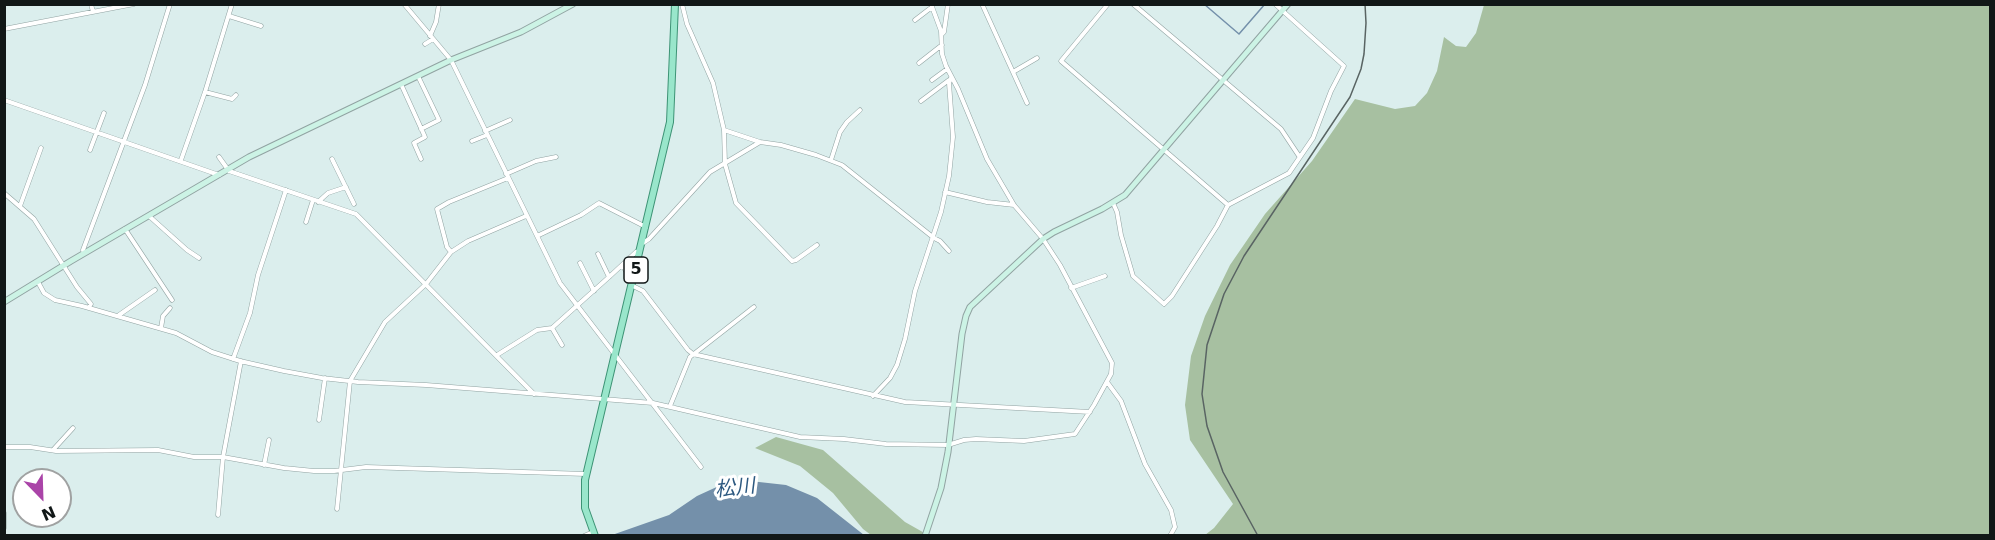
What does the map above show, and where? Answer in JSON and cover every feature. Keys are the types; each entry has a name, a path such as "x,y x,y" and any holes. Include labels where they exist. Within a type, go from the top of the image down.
{"main road":[{"name":"5","path":"594,534 585,504 586,474 641,252 670,122 675,4"}],"street":[{"path":"91,4 93,12"},
{"path":"4,29 134,4"},
{"path":"84,253 84,247 146,85 170,4"},
{"path":"180,161 205,92 232,4"},
{"path":"404,4 451,60 560,283 701,467"},
{"path":"424,44 431,37 439,4"},
{"path":"4,302 266,148 451,60 498,43 573,4"},
{"path":"682,4 687,24 713,83 724,130 725,164 736,203 793,261 817,245"},
{"path":"942,34 948,4"},
{"path":"982,4 1027,103"},
{"path":"1108,4 1061,61 1228,205"},
{"path":"1133,4 1284,132 1299,156"},
{"path":"1113,203 1118,212 1120,232 1133,276 1164,304 1172,296 1228,205 1288,174 1315,132 1331,91 1344,66 1275,4"},
{"path":"925,536 938,502 954,404 962,334 968,312 980,297 1043,239 1113,203 1132,187 1288,4"},
{"path":"38,282 49,297 176,333 219,354 284,371 325,378 653,403 805,438 844,439 886,444 948,445 976,439 1024,441 1075,434 1112,372 1112,363 1060,265 1043,239 1014,205 987,159 947,69 942,54 942,34 932,6 915,20"},
{"path":"229,16 261,26"},
{"path":"918,63 942,44"},
{"path":"1013,72 1037,58"},
{"path":"932,80 947,69"},
{"path":"417,76 439,120 422,129"},
{"path":"921,101 951,78"},
{"path":"873,396 890,378 897,365 915,291 941,212 953,137 949,83 951,78"},
{"path":"400,84 425,137 414,143 421,159"},
{"path":"205,92 232,99 236,95"},
{"path":"4,100 220,175"},
{"path":"831,160 840,132 860,110"},
{"path":"90,150 104,113"},
{"path":"472,141 510,120"},
{"path":"724,130 760,142 772,142 842,165 945,245 949,251"},
{"path":"643,243 710,172 760,142"},
{"path":"20,206 41,148"},
{"path":"219,157 228,170 356,214 534,394"},
{"path":"452,252 445,242 437,209 536,161 556,157"},
{"path":"332,159 354,204"},
{"path":"318,202 328,193 346,187"},
{"path":"233,358 250,313 256,282 286,190"},
{"path":"945,192 987,202 1014,205"},
{"path":"4,193 34,219 77,287 91,304 88,307"},
{"path":"306,222 313,200"},
{"path":"537,236 599,203 646,228"},
{"path":"149,216 199,258"},
{"path":"337,509 350,381 385,322 426,284 452,252 468,241 526,216"},
{"path":"125,230 172,300"},
{"path":"497,355 537,330 552,328 636,252 641,252"},
{"path":"598,254 609,277"},
{"path":"580,263 594,291"},
{"path":"622,265 633,284 643,291 693,354 905,402 1090,412"},
{"path":"1071,288 1105,276"},
{"path":"118,316 155,290"},
{"path":"670,407 693,354 754,307"},
{"path":"161,328 163,316 170,308"},
{"path":"552,328 562,345"},
{"path":"218,515 224,458 241,361"},
{"path":"319,420 325,378"},
{"path":"1107,381 1124,406 1145,464 1171,510 1175,525 1172,535"},
{"path":"53,451 72,428"},
{"path":"264,465 268,440"},
{"path":"4,447 30,447 53,451 153,450 307,470 366,467 586,474"},
{"path":"4,513 4,528"},
{"path":"584,536 594,534"}],"green space":[{"path":"1484,5 1990,5 1990,535 1205,535 1214,528 1233,504 1190,440 1185,405 1191,356 1205,316 1230,265 1265,214 1312,161 1355,99 1395,109 1415,106 1427,93 1437,71 1444,37 1456,46 1466,47 1476,33"},
{"path":"776,437 823,450 905,522 928,535 871,535 863,529 833,493 800,466 755,448"}],"water":[{"name":"松川","path":"750,481 786,485 817,498 864,535 612,535 669,515 697,496 721,485"}],"waterway":[{"path":"1204,4 1239,34 1265,4"}],"railway":[{"path":"1258,536 1223,472 1207,426 1202,394 1207,345 1224,294 1244,256 1350,97 1364,54 1365,4"}]}
